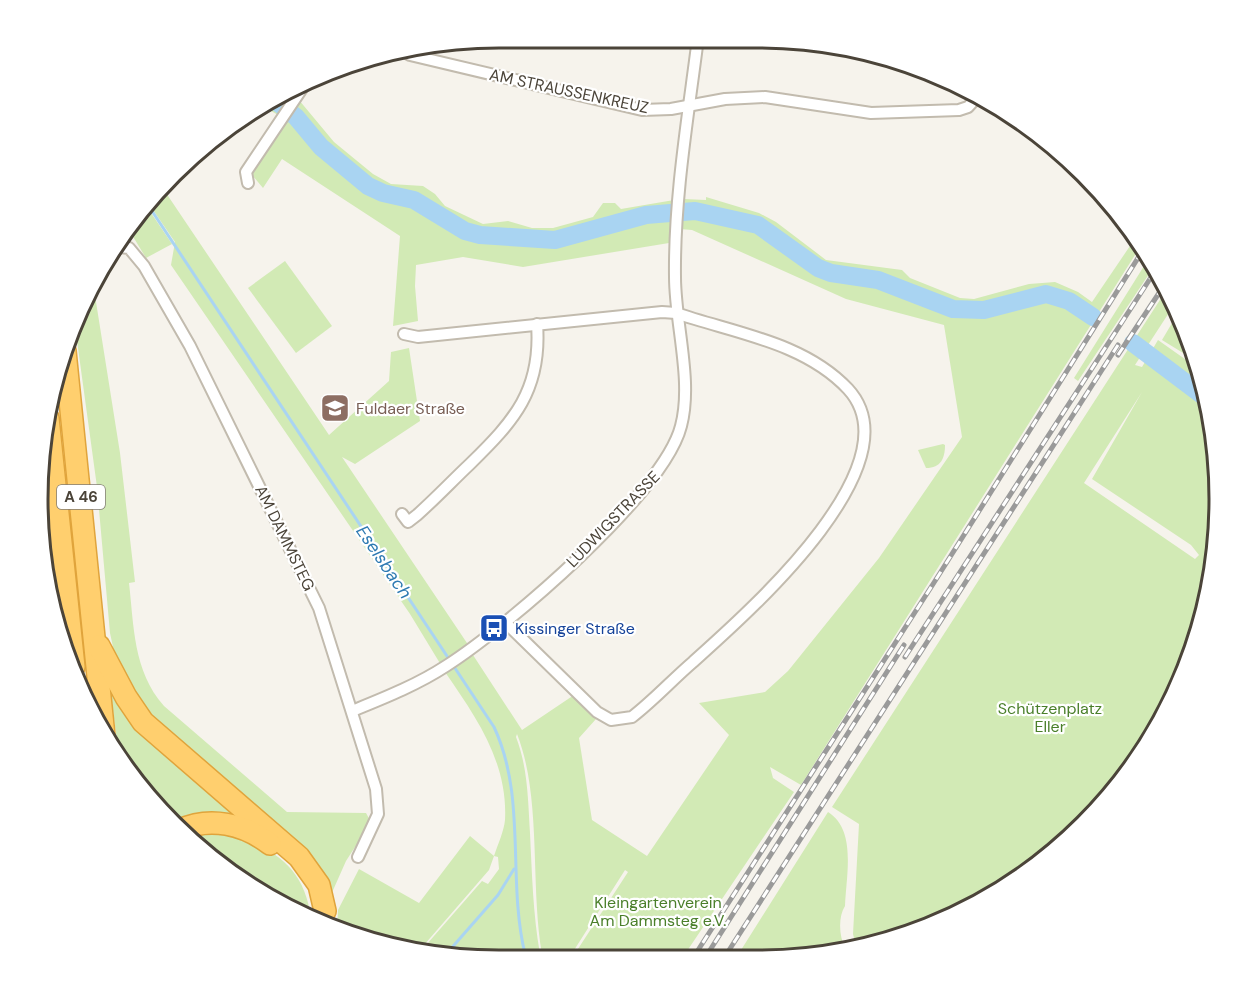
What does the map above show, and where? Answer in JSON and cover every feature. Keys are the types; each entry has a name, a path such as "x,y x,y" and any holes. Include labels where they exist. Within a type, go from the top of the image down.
{"highway":[{"name":"A 46","path":"67,370 102,712"},
{"name":"A 46","path":"49,467 70,639"},
{"path":"96,642 135,713 299,857 319,885 320,913"},
{"path":"190,827 200,824 232,824 264,839 300,873 318,912"}],"street":[{"name":"LUDWIGSTRASSE","path":"352,711 443,668 506,622 598,537 669,456 680,430 685,400 676,313 676,223 697,48"},
{"name":"AM STRAUSSENKREUZ","path":"415,56 642,110 724,99 765,97 871,113 959,110 972,102"},
{"path":"248,183 246,172 298,96"},
{"name":"AM DAMMSTEG","path":"124,248 129,248 144,266 190,346 319,608 369,762 378,801 378,814 358,857"},
{"path":"404,334 418,337 662,312 676,313 771,342 812,360 849,390 861,412 865,435 860,460 842,499 820,532 765,597 662,692 627,719 611,720 597,712 506,622"},
{"path":"402,514 408,522 417,515 507,428 520,408 531,380 538,350 537,324"}],"green space":[{"path":"290,100 280,116 270,110"},
{"path":"299,100 334,142 373,174 391,184 423,186 435,194 445,206 483,224 508,221 532,228 553,228 593,217 603,203 615,203 621,209 674,200 669,243 523,267 463,257 416,265 418,321 393,326 400,236 282,159 263,188 252,175"},
{"path":"167,194 329,435 389,381 391,352 409,348 420,421 355,464 342,457 469,646 441,665 410,614 171,265 175,242 153,210"},
{"name":"Kleingartenverein Am Dammsteg e.V.","path":"706,197 759,213 776,222 826,260 902,270 910,278 960,298 974,299 1029,284 1055,282 1078,292 1092,302 1131,245 1136,253 801,785 770,767 773,778 794,792 688,950 577,950 628,872 625,870 574,950 542,950 530,785 517,734 527,785 534,909 539,950 470,949 427,944 482,881 488,884 499,869 498,857 494,856 505,820 505,799 496,760 478,723 445,672 473,655 522,730 574,695 596,719 579,738 592,820 647,856 729,735 699,703 765,692 788,671 879,558 962,437 944,325 846,299 692,230 680,229 684,199 706,200"},
{"path":"151,213 172,244 146,258 133,236"},
{"path":"285,261 332,326 296,353 248,288"},
{"path":"1144,266 1149,274 1078,381 1074,378"},
{"name":"Schützenplatz Eller","path":"1161,298 1169,313 1135,365 1142,367 1158,340 1187,361 1194,382 1205,440 1209,499 1205,558 1194,616 1175,672 1149,724 1116,774 1097,796 1077,818 1033,857 984,890 931,916 875,935 854,939 859,824 832,807","holes":["1142,392 1092,479 1191,545 1199,555 1195,559 1084,483"]},
{"path":"96,299 120,453 135,582 129,583 134,632 146,678 164,706 287,812 366,813 371,822 346,861 330,897 151,724 116,661 110,633 97,487 77,340"},
{"path":"1173,322 1185,354 1162,340"},
{"path":"943,444 945,450 939,464 926,468 918,450"},
{"path":"110,687 272,842 192,829 141,774 117,738"},
{"path":"828,812 843,830 848,855 845,906 840,927 842,942 787,949 741,950"},
{"path":"216,828 266,849 280,858 300,882 309,907 273,890 248,874 195,832"},
{"path":"470,836 494,856 489,870 425,943 382,935 337,920 338,910 359,869 419,903"}],"waterway":[{"path":"280,105 296,117 321,147 368,186 383,193 414,200 465,231 480,235 555,240 646,215 695,211 758,225 818,268 831,273 878,280 953,309 984,310 1046,294 1069,301 1093,317"},
{"name":"Eselsbach","path":"152,211 494,727 504,754 514,810 517,897 524,950"},
{"path":"1133,343 1196,390"},
{"path":"452,947 498,895 514,869"}],"railway":[{"path":"698,950 935,581 1139,257"},
{"path":"905,657 1151,278"},
{"path":"1118,355 1159,293"},
{"path":"729,950 1118,345"},
{"path":"710,950 904,645"}],"place":[{"name":"Fuldaer Straße","path":"335,408"},
{"name":"Kissinger Straße","path":"494,628"}]}
